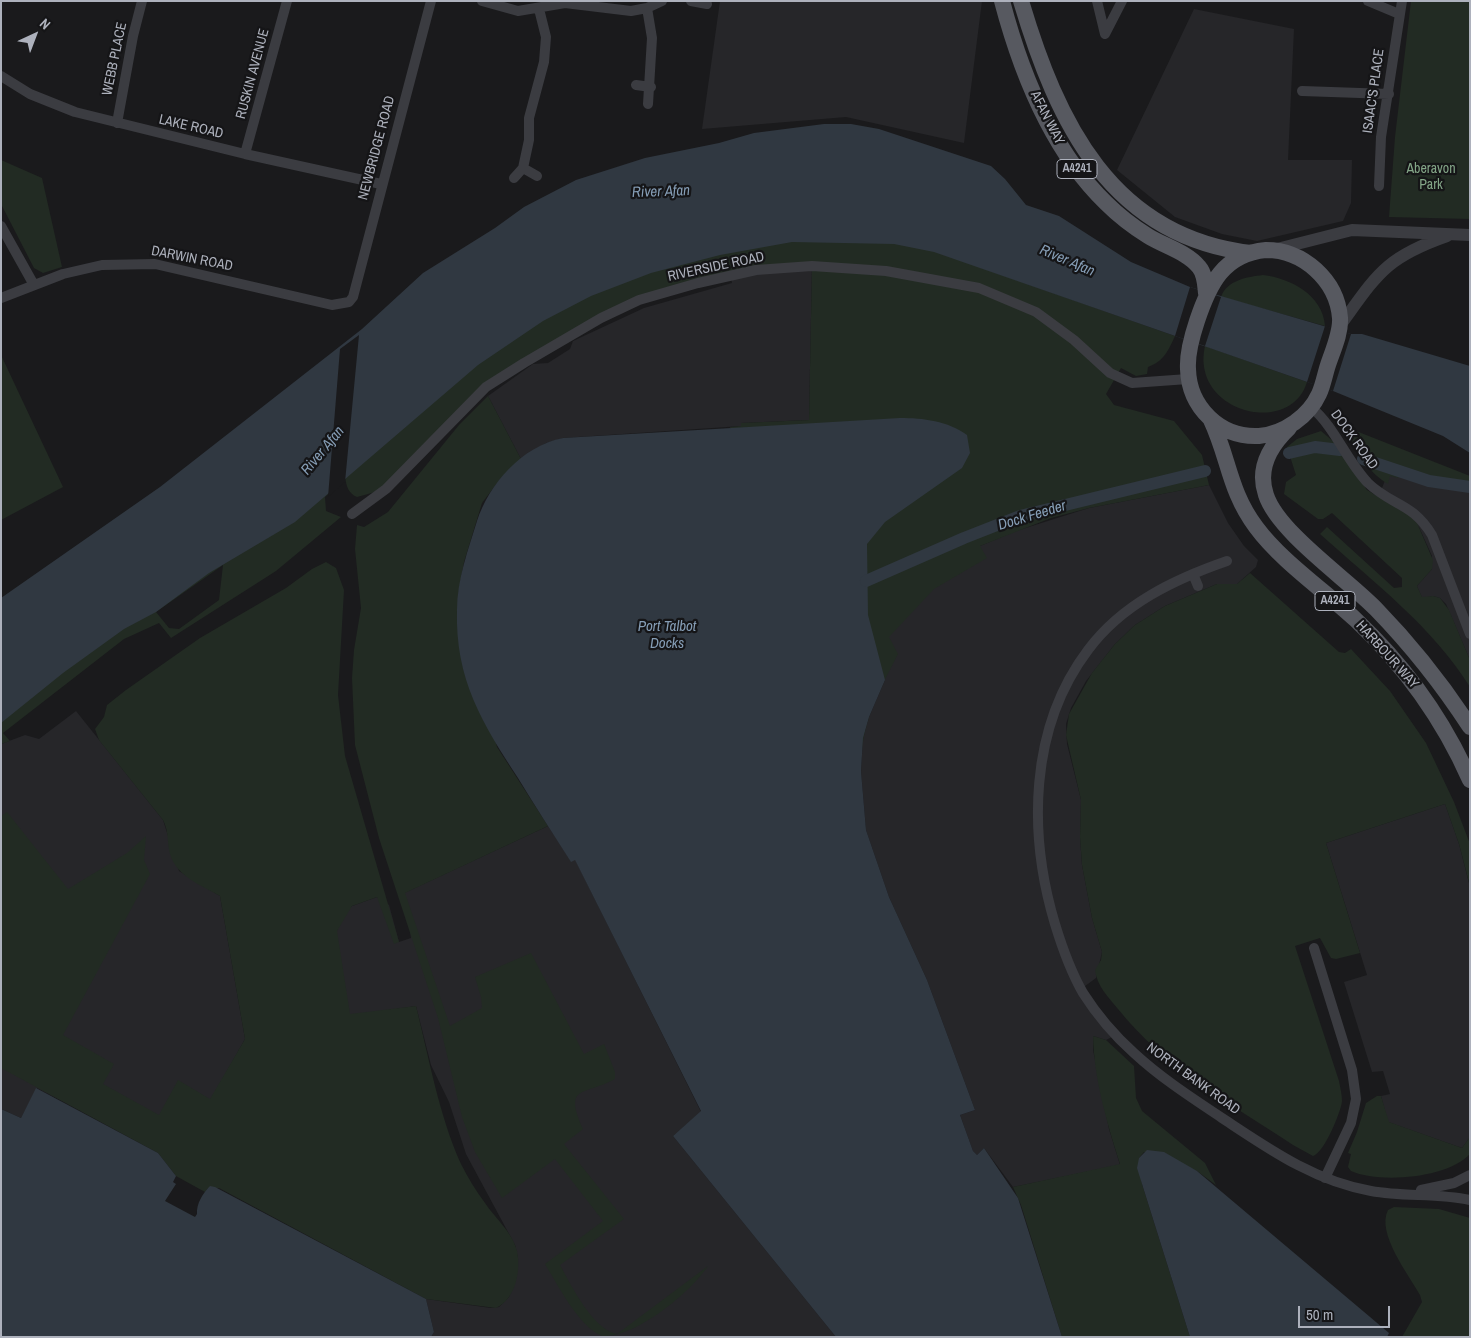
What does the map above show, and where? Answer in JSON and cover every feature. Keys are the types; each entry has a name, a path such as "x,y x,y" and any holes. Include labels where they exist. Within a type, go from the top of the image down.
{"main road":[{"name":"AFAN WAY","path":"1002,1 1012,38 1040,106 1057,140 1080,174 1122,219 1194,261 1203,273 1206,292"},
{"name":"AFAN WAY","path":"1021,1 1032,38 1053,95 1097,169 1134,207 1161,225 1205,243 1251,252"},
{"name":"A4241","path":"1273,250 1297,256 1320,273 1333,292 1338,309 1339,328 1318,396 1311,407 1296,421 1275,433 1247,436 1228,430 1211,420 1200,408 1192,394 1187,367 1191,341 1206,292 1225,268 1251,252 1273,250"},
{"name":"HARBOUR WAY","path":"1211,420 1218,435 1238,499 1256,528 1271,545 1357,621 1415,684 1434,711 1470,780"},
{"name":"HARBOUR WAY","path":"1296,421 1280,436 1266,461 1263,483 1271,509 1288,529 1374,607 1406,640 1447,691 1470,728"}],"street":[{"name":"WEBB PLACE","path":"117,123 133,36 142,1"},
{"name":"RUSKIN AVENUE","path":"245,154 287,1"},
{"name":"NEWBRIDGE ROAD","path":"349,302 353,297 381,184 431,1"},
{"path":"482,1 518,11 565,3 631,11 647,8 662,1"},
{"path":"691,1 707,4"},
{"path":"1097,1 1105,34 1122,1"},
{"path":"1368,1 1399,14"},
{"name":"ISAAC'S PLACE","path":"1379,186 1381,137 1402,1"},
{"path":"647,8 652,38 648,104"},
{"path":"514,178 523,168 529,140 529,118 544,62 546,37 538,9"},
{"name":"LAKE ROAD","path":"1,76 30,94 75,112 245,154 381,184"},
{"path":"636,85 650,87"},
{"path":"1302,91 1389,94"},
{"path":"523,168 537,176"},
{"path":"1,226 34,285"},
{"path":"1273,250 1352,230 1470,235"},
{"path":"1339,328 1368,285 1386,266 1404,253 1452,234"},
{"name":"DARWIN ROAD","path":"1,298 63,274 102,265 156,264 332,305 349,302"},
{"name":"RIVERSIDE ROAD","path":"352,514 386,489 486,387 517,367 601,318 633,303 698,283 756,270 812,266 886,271 971,286 1010,299 1036,312 1074,340 1110,373 1132,384 1188,379"},
{"name":"DOCK ROAD","path":"1311,407 1326,423 1369,483 1412,510 1425,524 1432,535 1470,634"},
{"name":"NORTH BANK ROAD","path":"1227,561 1193,574 1133,605 1088,649 1060,695 1046,739 1039,787 1038,844 1046,891 1059,937 1081,988 1092,1006 1122,1042 1155,1071 1188,1095 1281,1157 1325,1178 1378,1192 1447,1196 1470,1200"},
{"path":"1193,574 1198,586"},
{"path":"1314,948 1352,1070 1356,1099 1350,1123 1325,1178"},
{"name":"NORTH BANK ROAD","path":"1378,1192 1436,1188 1454,1183 1470,1175"}],"shaded area":[{"path":"720,1 982,1 964,143 846,117 702,129"},
{"path":"1194,9 1294,29 1288,160 1352,160 1351,203 1343,221 1257,241 1222,234 1175,217 1117,170"},
{"path":"812,266 809,420 742,423 742,426 563,438 546,443 521,459 488,396 533,364 548,363 570,349 573,341 644,308 732,283 731,276"},
{"path":"1390,468 1470,487 1470,660 1446,604 1440,598 1433,596 1422,598 1417,586 1432,569 1432,556 1419,527 1378,498"},
{"path":"1209,485 1228,523 1244,546 1258,560 1256,567 1237,584 1217,584 1165,606 1135,625 1115,644 1086,681 1071,708 1066,724 1067,744 1081,800 1080,837 1082,865 1092,918 1102,952 1096,978 1081,989 1116,1035 1106,1040 1093,1036 1093,1050 1109,1129 1120,1165 1013,1187 984,1148 977,1155 973,1151 960,1115 975,1110 927,980 889,897 866,830 861,771 863,738 869,717 885,680 871,608 980,546 1013,532 1089,508"},
{"path":"76,711 163,820 179,871 220,896 245,1039 177,1160 37,1088 21,1118 1,1109 1,744 25,735 39,739"},
{"path":"1445,804 1459,844 1470,887 1470,1137 1462,1148 1388,1122 1381,1096 1390,1094 1383,1071 1372,1072 1344,982 1367,975 1326,843"},
{"path":"548,826 571,861 575,859 701,1112 673,1136 836,1337 431,1337 434,1332 426,1299 491,1308 499,1307 509,1297 518,1258 515,1245 466,1154 449,1102 431,1065 416,1006 287,1025 347,911 352,906 377,897 389,905 399,942 411,938 404,893"}],"green space":[{"name":"Aberavon Park","path":"1411,1 1470,1 1470,219 1389,217 1395,137"},
{"path":"1,160 42,178 62,267 43,273 34,268 1,204"},
{"path":"839,197 985,269 1175,336 1162,359 1148,367 1147,374 1136,376 1121,368 1106,394 1114,405 1174,421 1202,455 1209,485 1089,508 1051,518 980,546 987,558 934,589 889,637 898,654 872,709 865,730 861,758 861,789 866,830 730,427 741,426 741,423 809,420 812,266 756,270 640,300 494,381 386,489 357,497 350,492 345,478 325,497 326,511 341,517 276,571 171,638 159,623 124,639 3,733 10,741 1,744 1,679 394,350","holes":["223,565 219,600 179,629 169,628 156,612"]},
{"path":"1263,275 1294,284 1312,297 1323,315 1325,326 1221,297 1228,287 1238,280"},
{"path":"1205,346 1307,382 1297,399 1282,409 1263,413 1244,410 1226,401 1212,387 1204,369"},
{"path":"1,355 63,487 1,520"},
{"path":"488,396 521,459 501,478 482,503 464,562 458,596 497,747 548,826 405,893 450,1026 482,1008 475,977 531,953 584,1054 604,1044 615,1072 615,1079 586,1090 576,1098 577,1115 583,1129 564,1144 624,1219 560,1265 591,1316 608,1331 617,1334 708,1266 700,1277 676,1300 646,1322 616,1335 602,1336 585,1323 569,1304 545,1264 603,1221 555,1159 502,1198 475,1152 462,1117 438,1018 379,838 355,745 352,678 354,650 361,608 355,549 357,525 364,527 388,512 459,425"},
{"path":"1351,429 1470,476 1470,489 1448,488 1399,475 1398,478 1390,476 1388,484 1376,475 1359,456 1349,435"},
{"path":"1321,431 1334,442 1367,490 1410,516 1417,523 1433,560 1432,569 1417,586 1422,597 1433,596 1440,598 1449,610 1470,660 1470,687 1455,665 1420,625 1381,587 1320,534 1327,527 1394,588 1402,587 1402,578 1332,513 1323,519 1318,519 1284,494 1286,482 1296,475 1287,447 1297,439"},
{"path":"326,562 336,568 344,590 338,695 345,756 399,942 394,944 377,897 352,906 337,931 350,1014 416,1006 430,1066 453,1145 461,1164 478,1194 512,1238 517,1251 516,1283 508,1298 496,1308 426,1299 219,1188 208,1188 205,1192 176,1176 158,1153 1,1068 1,816 7,812 68,889 127,853 146,836 144,860 150,874 63,1035 114,1064 103,1084 159,1115 178,1080 210,1099 245,1039 220,896 190,880 178,869 170,854 163,820 99,740 95,729 104,717 107,705 126,690 200,638 286,588 312,569"},
{"path":"1250,573 1339,652 1345,653 1351,649 1390,691 1426,743 1454,802 1470,844 1470,886 1459,844 1445,804 1326,843 1360,953 1336,959 1331,958 1320,938 1295,946 1339,1081 1342,1098 1339,1114 1327,1140 1322,1148 1313,1156 1223,1100 1178,1067 1136,1030 1110,1000 1101,986 1095,970 1101,960 1102,952 1092,918 1082,865 1080,837 1081,800 1066,735 1069,714 1092,673 1115,644 1135,625 1165,606 1217,584 1237,584"},
{"path":"1093,1036 1106,1040 1134,1066 1136,1098 1142,1111 1205,1163 1216,1185 1197,1171 1144,1152 1139,1158 1142,1184 1190,1337 1062,1337 1021,1205 1013,1187 1120,1164 1099,1085"},
{"path":"1377,1096 1381,1096 1389,1122 1462,1148 1470,1137 1470,1154 1446,1169 1413,1176 1379,1177 1351,1171 1348,1167 1351,1154 1348,1153 1366,1103"},
{"path":"1394,1207 1439,1209 1470,1218 1470,1337 1402,1337 1422,1302 1420,1295 1395,1254 1386,1230 1385,1219 1388,1210"}],"water":[{"name":"River Afan","path":"824,124 851,124 879,129 991,166 1005,179 1026,205 1059,216 1131,262 1190,287 1351,334 1362,334 1470,366 1470,453 1443,436 1333,391 934,252 894,244 792,242 720,255 651,273 591,296 543,321 478,365 295,522 209,573 156,612 124,629 63,673 1,723 1,598 160,487 362,329 423,273 495,228 524,207 576,180 645,158 719,143 754,133"},
{"name":"Port Talbot Docks","path":"900,418 935,421 960,430 967,435 970,453 962,468 885,522 867,544 868,615 885,680 869,717 863,738 861,771 866,830 889,897 927,980 975,1110 960,1115 973,1151 977,1155 984,1148 1018,1198 1062,1337 836,1337 673,1136 701,1111 575,860 571,862 482,719 466,679 461,658 457,599 464,565 477,521 482,507 499,481 521,458 534,449 548,442 563,438"},
{"path":"36,1088 158,1153 176,1176 173,1182 176,1184 165,1201 195,1217 203,1195 210,1186 215,1187 426,1299 434,1332 431,1337 1,1337 1,1109 21,1118"},
{"path":"1147,1150 1164,1152 1197,1171 1389,1333 1387,1337 1190,1337 1137,1168 1139,1158"}],"pier":[{"path":"1190,287 1221,297 1205,346 1175,336"},
{"path":"1325,326 1351,334 1333,391 1307,382"},
{"path":"359,335 345,482 328,497 340,349"}],"waterway":[{"name":"Dock Feeder","path":"1289,453 1315,447 1340,450"},
{"name":"Dock Feeder","path":"1363,459 1429,481 1470,487"},
{"name":"Dock Feeder","path":"866,581 964,538 1020,516 1205,471"}]}
